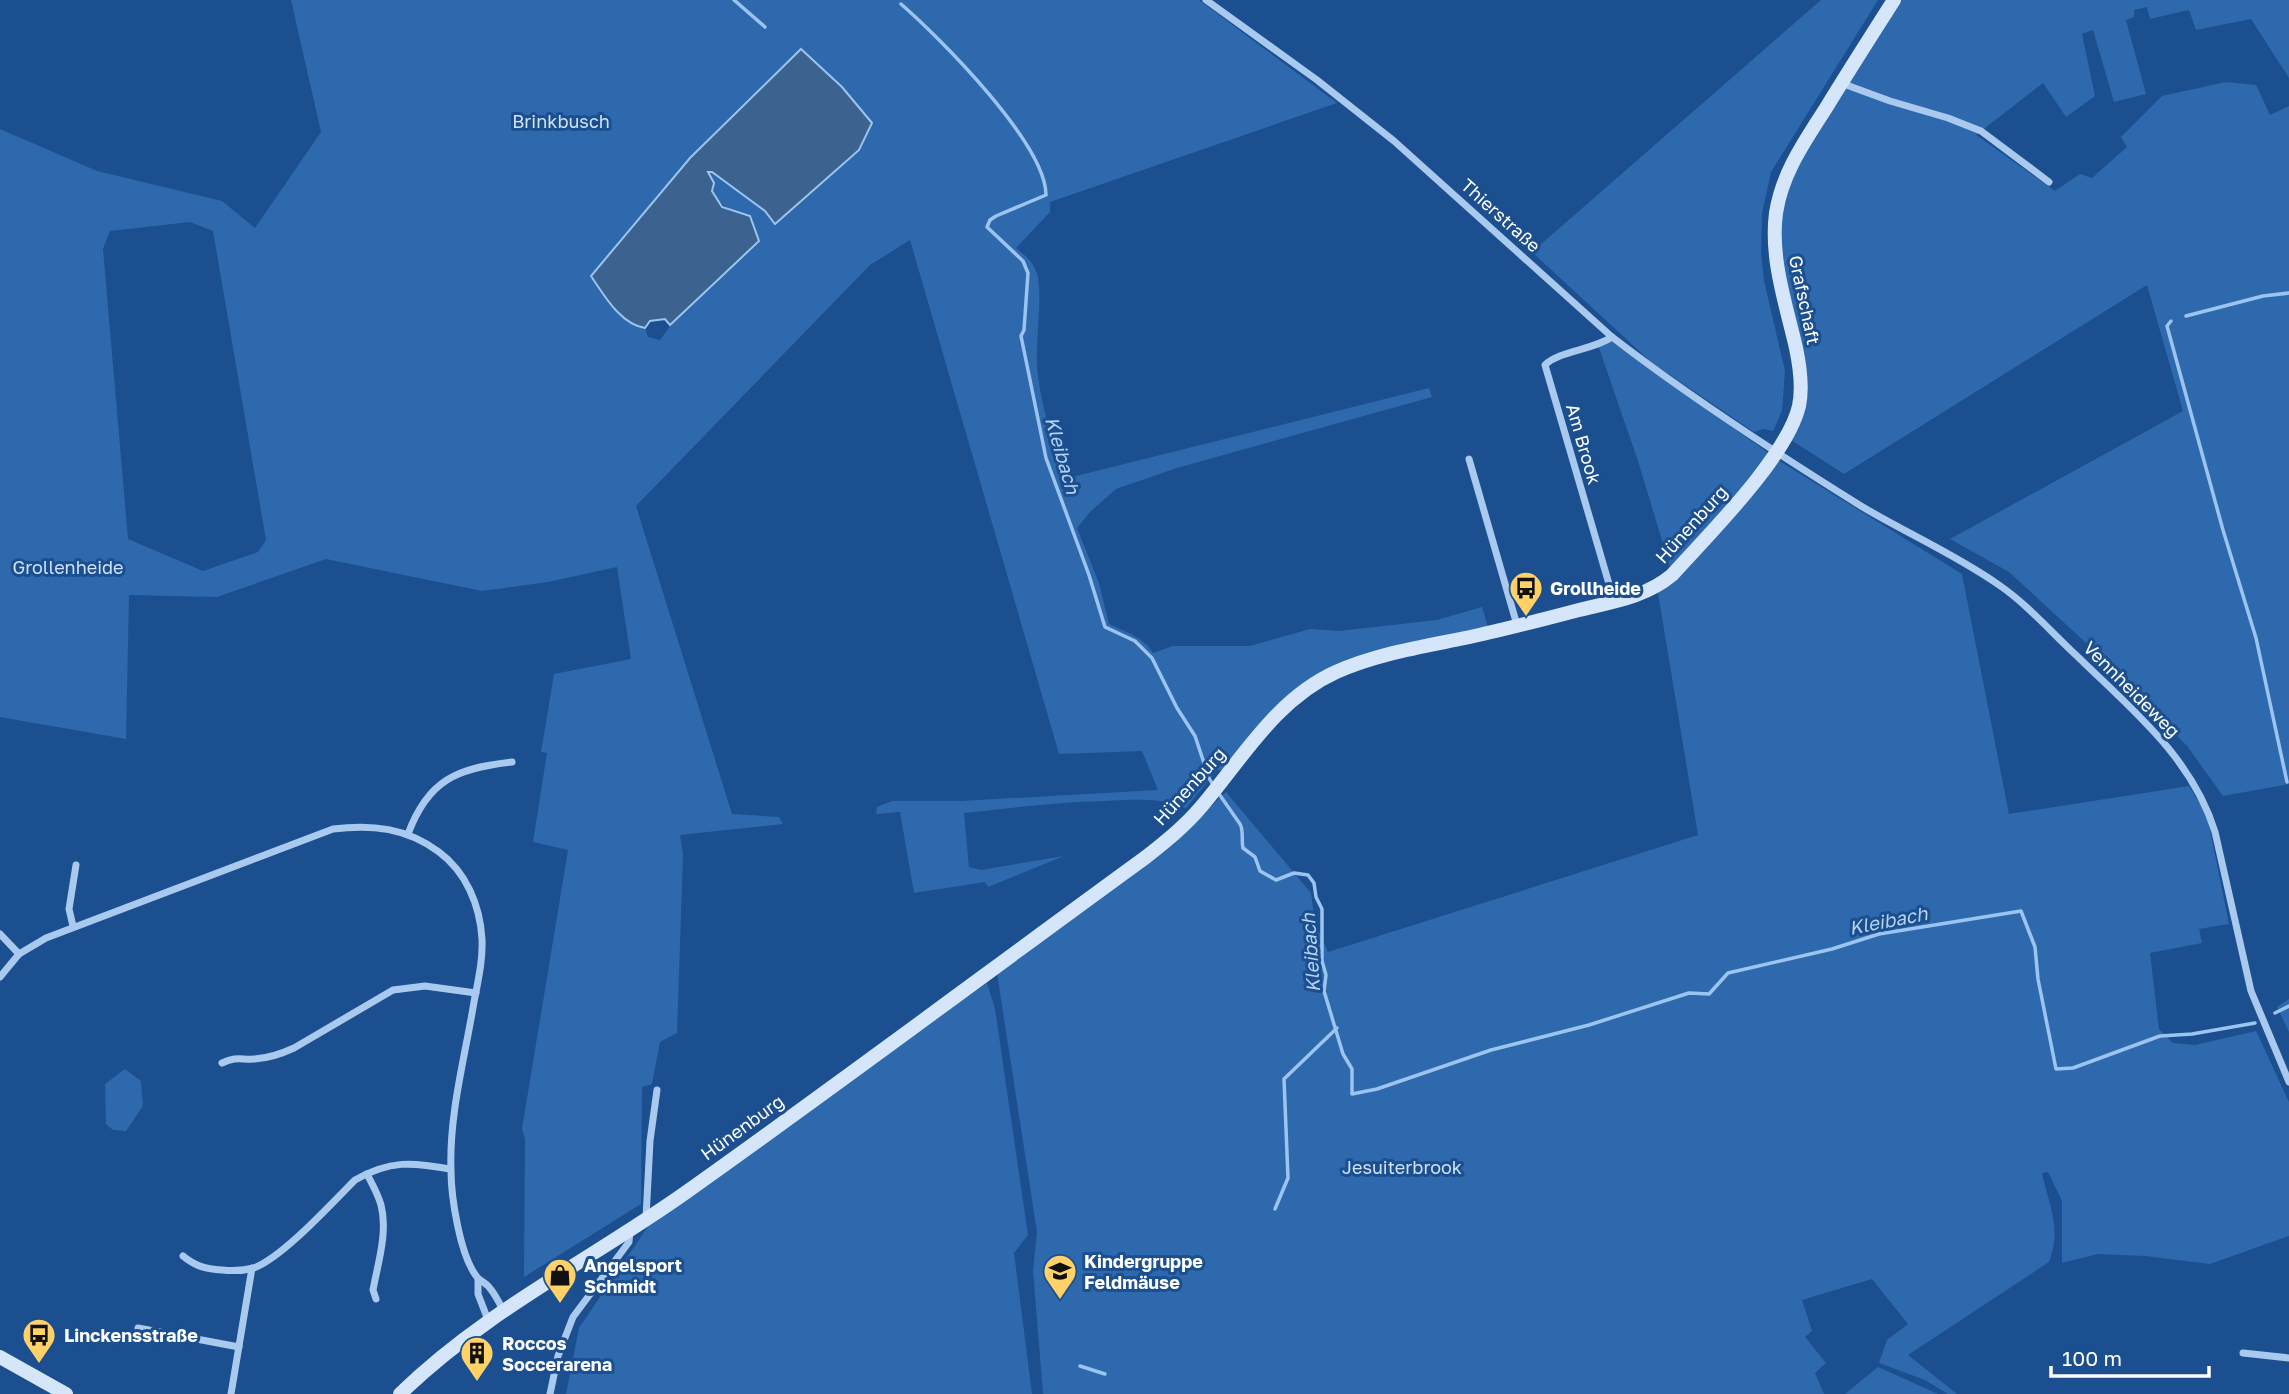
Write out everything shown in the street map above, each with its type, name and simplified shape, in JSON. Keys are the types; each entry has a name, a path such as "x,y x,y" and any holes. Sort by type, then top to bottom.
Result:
{"street":[{"name":"Thierstraße","path":"1206,0 1317,80 1394,141 1612,337 1647,364 1777,452"},
{"name":"Grafschaft","path":"1777,452 1794,422 1801,387 1796,348 1778,272 1774,242 1780,192 1789,170 1894,0"},
{"path":"1841,83 1981,131 2049,182"},
{"name":"Am Brook","path":"1612,337 1598,345 1552,359 1545,365 1614,601"},
{"name":"Hünenburg","path":"400,1394 488,1320 646,1219 1146,857 1173,836 1283,708 1307,689 1334,673 1385,655 1517,626 1657,587 1672,575 1777,452"},
{"name":"Vennheideweg","path":"1777,452 1863,507 1998,584 2027,607 2153,728 2198,788 2208,809 2251,991 2289,1082"},
{"path":"1469,459 1517,626"},
{"path":"408,834 423,801 444,780 465,770 512,762"},
{"path":"0,977 19,954 46,938 333,829 360,826 385,828 408,834 429,845 449,860 469,888 478,911 482,958 452,1131 450,1169 457,1224 469,1262 478,1279 490,1289 503,1310"},
{"path":"73,926 69,909 76,865"},
{"path":"0,934 19,954"},
{"path":"222,1063 234,1057 253,1059 277,1055 294,1048 393,990 425,986 476,993"},
{"path":"646,1219 650,1141 657,1090"},
{"path":"183,1256 194,1265 211,1269 230,1271 252,1268 276,1255 355,1180 380,1167 401,1163 450,1169"},
{"path":"367,1174 380,1201 383,1215 373,1290 376,1299"},
{"name":"Hünenburg","path":"550,1394 558,1356 573,1317 629,1242 630,1230"},
{"path":"231,1394 252,1268"},
{"path":"478,1279 478,1294 488,1320"},
{"path":"138,1328 239,1346"},
{"path":"2242,1353 2289,1358"},
{"path":"0,1357 66,1394"}],"green space":[{"path":"291,0 1199,0 1337,103 1050,202 1050,212 1016,248 1027,257 1038,277 1038,378 1057,452 1068,478 1429,388 1432,397 1177,468 1116,489 1090,512 1077,528 1099,583 1109,624 1140,639 1153,653 1173,646 1250,646 1310,629 1339,631 1437,620 1482,607 1488,627 1341,663 1324,672 1222,770 1217,770 1186,808 1166,802 1135,800 1052,804 964,813 969,867 981,870 1064,856 988,887 985,882 914,893 900,812 876,814 877,807 892,801 961,801 1158,790 1142,751 1059,754 910,240 870,265 636,506 732,814 779,817 783,824 680,835 683,854 677,1033 660,1042 652,1084 642,1087 641,1204 524,1277 525,1139 522,1129 568,850 533,842 547,753 541,752 554,674 631,659 617,567 548,582 482,591 326,559 217,597 129,595 126,739 0,717 0,129 97,171 222,201 255,228 321,132","holes":["801,50 842,87 872,122 765,211 712,172 708,172 720,203 750,216 660,340 648,337 645,328 636,327 690,158","190,222 213,231 266,540 258,552 203,571 128,539 103,249 110,231"]},
{"path":"1821,0 1878,0 1771,172 1762,213 1761,252 1764,281 1785,371 1782,411 1773,431 1763,429 1754,432 1651,362 1532,252"},
{"path":"1901,0 2289,0 2289,78 2251,19 2196,30 2189,10 2150,19 2147,7 2134,10 2134,17 2126,20 2146,94 2114,102 2093,30 2082,34 2095,96 2066,117 2043,83 1976,135 2055,191 2080,174 2092,178 2127,147 2121,137 2162,96 2226,82 2256,85 2270,115 2289,106 2289,784 2223,796 2187,746 2108,663 2009,572 1950,539 2183,411 2147,285 1844,474 1791,440 1804,410 1783,272 1781,213 1792,173"},
{"name":"Jesuiterbrook","path":"1608,339 1781,462 1962,574 2009,814 2189,786 2205,812 2229,924 2199,929 2202,943 2150,953 2159,1029 2173,1043 2195,1045 2256,1031 2289,1102 2289,1236 2210,1264 2145,1256 2098,1254 2062,1263 2062,1201 2048,1172 2042,1173 2054,1228 2053,1250 2049,1262 1908,1355 1957,1394 1948,1394 1925,1380 1879,1363 1887,1340 1908,1324 1872,1279 1802,1300 1812,1331 1805,1337 1826,1363 1815,1373 1824,1394 1043,1394 1033,1270 1037,1232 997,973 1204,813 1226,792 1311,893 1315,923 1328,952 1698,835 1658,593 1674,580 1638,461 1598,345"},
{"path":"987,983 995,1009 1028,1235 1014,1253 1032,1394 566,1394 579,1328 649,1225"},
{"path":"2289,999 2289,1032 2277,1007"},
{"path":"125,1069 141,1081 143,1106 126,1131 113,1130 106,1124 105,1084"},
{"path":"1878,1367 1938,1394 1845,1394"}],"shaded area":[{"path":"801,49 842,87 872,123 859,150 775,224 765,211 712,172 708,172 714,183 712,191 722,207 750,216 759,241 670,325 665,319 650,321 645,328 628,321 607,300 591,276 690,158"}],"waterway":[{"path":"734,0 765,27"},
{"name":"Kleibach","path":"901,4 988,93 1029,148 1041,174 1046,195 996,216 990,220 987,227 1023,261 1028,273 1024,330 1021,336 1046,458 1105,627 1135,641 1152,658 1177,708 1195,736 1213,785"},
{"path":"2186,316 2263,296 2289,293"},
{"path":"2171,321 2167,326 2223,530 2256,638 2287,782"},
{"name":"Kleibach","path":"1217,791 1240,824 1243,848 1255,857 1260,871 1276,880 1294,873 1308,875 1314,883 1316,897 1322,909 1322,961 1326,975 1324,991 1343,1054 1352,1069 1352,1094 1377,1089 1491,1050 1589,1025 1689,993 1709,994 1728,973 1832,949 1879,934 2021,911 2035,947 2038,979 2056,1069 2073,1068 2160,1036 2192,1034 2255,1023"},
{"name":"Kleibach","path":"2275,1013 2289,1006"},
{"path":"1275,1209 1288,1178 1284,1079 1337,1028"},
{"path":"1080,1366 1105,1374"}],"place":[{"name":"Grollheide","path":"1526,618"},
{"name":"Kindergruppe Feldmäuse","path":"1060,1301"},
{"name":"Angelsport Schmidt","path":"560,1305"},
{"name":"Linckensstraße","path":"39,1365"},
{"name":"Roccos Soccerarena","path":"477,1383"}],"park label":[{"name":"Brinkbusch","path":"561,121"},
{"name":"Grollenheide","path":"68,567"}]}
